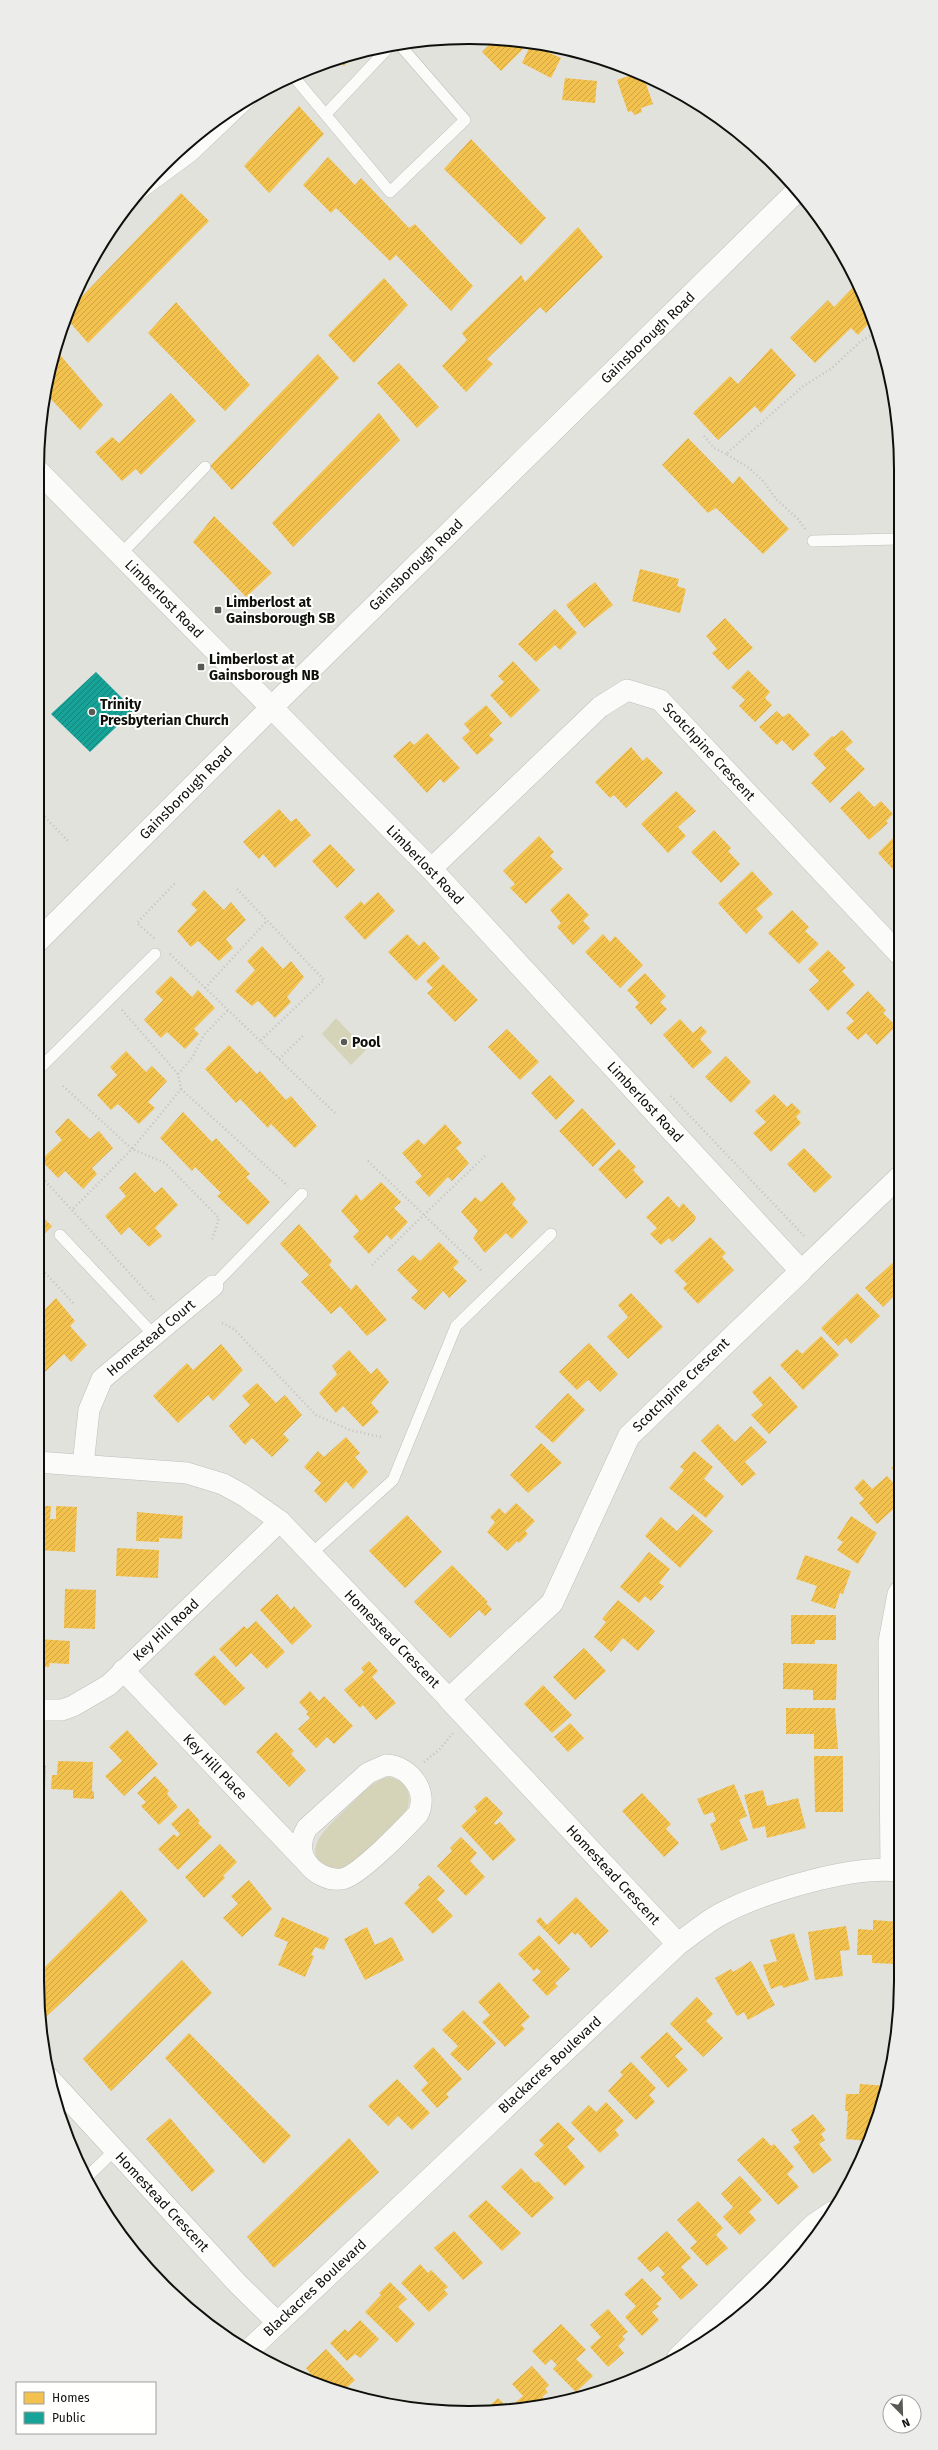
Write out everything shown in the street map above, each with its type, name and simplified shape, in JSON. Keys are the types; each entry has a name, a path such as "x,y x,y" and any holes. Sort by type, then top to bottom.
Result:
{"street":[{"name":"Gainsborough Road","path":"44,935 271,708 793,194"},
{"name":"Limberlost Road","path":"44,477 430,869 801,1271"},
{"name":"Scotchpine Crescent","path":"430,869 600,706 627,690 660,700 894,949"},
{"name":"Scotchpine Crescent","path":"449,1699 552,1603 629,1436 894,1182"},
{"name":"Homestead Court","path":"83,1465 89,1410 102,1380 213,1286"},
{"name":"Homestead Crescent","path":"44,1462 186,1473 223,1484 243,1495 280,1521 678,1944"},
{"name":"Key Hill Road","path":"44,1710 62,1710 74,1706 108,1685 280,1521"},
{"path":"894,1615 889,1642 894,1805"},
{"name":"Key Hill Place","path":"123,1670 307,1863 314,1870 333,1879 342,1879 360,1869 418,1814 422,1807 422,1798 415,1781 403,1768 386,1765 368,1774 307,1828 302,1836 301,1845 302,1854 307,1863"},
{"name":"Blackacres Boulevard","path":"253,2347 678,1944 720,1914 773,1892 832,1876 894,1870"},
{"name":"Homestead Crescent","path":"57,2087 238,2284 278,2323"},
{"path":"695,2341 813,2225 820,2221"}],"lane":[{"path":"297,80 390,192 465,120 404,49"},
{"path":"326,114 384,52"},
{"path":"153,184 193,155 236,114"},
{"path":"120,555 205,467"},
{"path":"813,541 894,540"},
{"path":"44,1064 160,949"},
{"path":"213,1286 302,1194"},
{"path":"311,1554 393,1480 456,1326 551,1234"},
{"path":"60,1235 154,1335"},
{"path":"90,2174 115,2150"}],"path":[{"path":"726,454 802,387 832,368 861,341 872,335"},
{"path":"704,436 714,448 749,468 764,482 777,500 798,519 813,541"},
{"path":"44,816 68,841"},
{"path":"175,883 137,923 160,949 205,988 337,1115"},
{"path":"237,889 324,980 260,1042"},
{"path":"205,988 267,921"},
{"path":"122,1010 178,1074 181,1089 291,1188"},
{"path":"178,1074 192,1058 204,1035 228,1010"},
{"path":"279,1059 304,1035"},
{"path":"63,1086 132,1149 165,1163 219,1218 212,1240"},
{"path":"72,1210 132,1149 181,1089"},
{"path":"372,1265 485,1156"},
{"path":"368,1161 425,1214 483,1272"},
{"path":"44,1180 156,1302"},
{"path":"44,1272 74,1304"},
{"path":"222,1323 234,1329 316,1414 350,1430 381,1437"},
{"path":"423,1763 440,1749 455,1731"}],"green space":[{"name":"Pool","path":"336,1018 366,1050 351,1065 322,1034"},
{"path":"389,1777 401,1782 408,1790 409,1801 405,1814 350,1866 334,1870 322,1864 316,1856 315,1848 325,1831 332,1822 371,1785"}],"building: Homes":[{"path":"489,45 524,48 501,71 482,52"},
{"path":"529,49 546,51 561,58 551,78 522,63"},
{"path":"630,75 646,83 653,104 641,108 642,112 634,115 632,111 628,112 617,80"},
{"path":"565,78 597,81 595,103 562,100"},
{"path":"299,106 324,134 269,193 244,166"},
{"path":"471,139 546,218 521,245 444,169"},
{"path":"328,157 355,185 361,178 409,228 415,224 473,286 451,311 396,255 390,261 336,208 331,213 303,185"},
{"path":"181,193 209,221 88,343 70,323 79,299"},
{"path":"578,227 603,257 546,313 540,307 487,359 493,364 466,392 442,366 467,340 462,333 521,275 525,282"},
{"path":"384,278 408,305 354,363 328,335"},
{"path":"853,287 868,324 858,335 851,328 815,363 790,338 828,300 834,307"},
{"path":"176,302 250,385 225,411 148,333"},
{"path":"771,348 796,375 761,413 755,406 718,440 693,413 730,376 738,384"},
{"path":"60,354 103,405 80,430 50,398"},
{"path":"318,354 339,378 232,490 210,466"},
{"path":"399,363 439,407 417,428 377,383"},
{"path":"171,393 196,421 141,475 136,469 122,481 95,452 112,437 119,443"},
{"path":"379,413 400,440 293,547 272,523"},
{"path":"688,438 733,484 739,476 789,529 763,554 716,508 708,513 662,465"},
{"path":"214,516 272,573 246,597 193,542"},
{"path":"640,569 679,579 677,586 686,589 680,613 632,601"},
{"path":"595,582 613,605 584,628 566,605"},
{"path":"555,609 577,633 560,650 555,645 536,662 518,644"},
{"path":"725,618 753,648 728,670 712,653 717,649 706,636"},
{"path":"513,661 540,690 511,718 490,695 504,682 498,676"},
{"path":"748,670 770,692 765,698 772,705 755,722 739,706 745,700 731,687"},
{"path":"486,705 502,723 489,735 494,740 477,755 462,738 470,731 464,724"},
{"path":"777,711 783,717 789,713 810,735 793,751 782,740 777,745 759,727"},
{"path":"842,730 853,742 845,749 865,769 830,803 811,783 826,768 813,754 832,736 834,737"},
{"path":"427,733 460,768 444,783 440,779 427,793 393,756 410,741 414,745"},
{"path":"631,747 643,761 647,757 663,773 626,808 614,795 610,798 595,782"},
{"path":"676,791 696,811 678,827 686,836 668,853 641,824"},
{"path":"859,791 874,807 881,801 893,814 886,821 888,823 869,840 840,808"},
{"path":"279,809 291,822 296,818 311,835 275,868 263,854 259,859 243,842"},
{"path":"714,830 731,848 728,851 740,864 721,883 691,852"},
{"path":"539,836 554,852 550,856 563,869 526,904 510,888 515,884 503,871"},
{"path":"894,837 894,871 878,853"},
{"path":"330,844 355,870 337,888 312,861"},
{"path":"752,871 773,894 756,909 763,917 746,934 718,903"},
{"path":"204,890 224,910 231,902 246,920 226,939 233,948 219,961 198,941 191,947 177,931 197,910 191,904"},
{"path":"378,892 395,911 365,940 344,917 361,901 364,905"},
{"path":"568,893 589,915 583,921 590,928 573,945 557,927 561,923 550,910"},
{"path":"792,910 809,927 805,931 819,944 799,964 768,933"},
{"path":"407,934 419,946 424,941 440,958 416,981 388,952"},
{"path":"603,934 610,942 615,936 643,965 620,988 585,952"},
{"path":"262,946 283,969 291,961 304,977 287,997 291,1002 275,1018 258,1001 252,1006 235,991 255,970 247,961"},
{"path":"828,950 846,968 842,971 855,985 828,1011 809,990 819,981 808,969"},
{"path":"443,964 478,1000 455,1022 427,993 433,988 426,981"},
{"path":"645,973 666,996 660,1002 667,1009 651,1025 635,1007 639,1003 627,990"},
{"path":"171,976 192,997 198,990 215,1008 194,1029 199,1034 185,1049 167,1032 161,1038 144,1020 163,1000 155,992"},
{"path":"868,991 886,1010 883,1013 894,1024 894,1028 877,1045 866,1033 858,1040 846,1028 854,1021 846,1013"},
{"path":"680,1019 693,1033 701,1026 707,1032 700,1039 712,1052 693,1069 663,1035"},
{"path":"507,1029 539,1062 520,1080 488,1047"},
{"path":"229,1045 257,1074 260,1071 286,1100 291,1096 317,1126 295,1148 271,1124 268,1128 240,1099 236,1103 205,1069"},
{"path":"126,1051 146,1072 152,1066 167,1081 148,1102 155,1108 139,1124 118,1104 111,1110 97,1095 117,1075 110,1067"},
{"path":"726,1056 751,1082 731,1103 705,1077"},
{"path":"550,1075 575,1101 556,1120 531,1093"},
{"path":"774,1094 787,1107 792,1103 801,1112 796,1117 801,1123 771,1152 753,1133 766,1122 755,1111"},
{"path":"582,1108 616,1144 593,1167 559,1131"},
{"path":"183,1112 212,1142 216,1138 250,1174 246,1177 270,1202 248,1225 217,1196 221,1193 195,1167 192,1171 160,1138"},
{"path":"68,1118 90,1139 99,1131 113,1148 92,1168 97,1174 83,1189 65,1171 58,1178 44,1163 44,1157 62,1140 55,1132"},
{"path":"445,1124 462,1143 456,1148 469,1163 452,1181 448,1177 429,1197 415,1182 422,1176 402,1153 418,1139 424,1145"},
{"path":"804,1148 832,1177 815,1193 787,1164"},
{"path":"619,1149 636,1167 633,1170 644,1182 626,1199 598,1169"},
{"path":"135,1172 155,1193 162,1187 178,1205 155,1228 162,1236 149,1247 129,1227 121,1235 105,1216 126,1196 119,1188"},
{"path":"381,1182 401,1202 394,1208 408,1222 391,1240 387,1235 369,1254 353,1237 359,1231 341,1211 356,1194 361,1201"},
{"path":"502,1182 516,1199 512,1204 528,1222 512,1239 506,1233 485,1253 473,1238 478,1231 461,1212 475,1197 481,1202"},
{"path":"668,1196 679,1208 683,1203 696,1217 694,1222 672,1242 669,1238 661,1245 650,1234 657,1228 646,1217"},
{"path":"44,1219 52,1226 44,1234"},
{"path":"299,1224 332,1261 329,1265 351,1290 356,1284 387,1320 367,1336 340,1306 331,1314 301,1282 309,1275 280,1244"},
{"path":"710,1237 726,1253 722,1257 734,1270 698,1304 683,1288 687,1284 674,1271"},
{"path":"439,1242 459,1262 453,1268 467,1281 449,1298 443,1291 425,1310 411,1298 418,1291 397,1270 413,1255 420,1261"},
{"path":"894,1262 894,1296 883,1307 865,1288"},
{"path":"631,1293 663,1327 628,1359 607,1337 628,1317 618,1305"},
{"path":"857,1293 880,1316 851,1344 846,1338 838,1346 821,1328"},
{"path":"56,1298 75,1321 70,1326 87,1345 71,1362 64,1354 44,1373 44,1310"},
{"path":"821,1336 839,1355 803,1390 780,1365 797,1349 802,1354"},
{"path":"589,1343 618,1374 600,1392 588,1380 577,1390 559,1372"},
{"path":"221,1344 243,1370 213,1401 208,1395 178,1423 153,1396 187,1363 193,1370"},
{"path":"349,1350 371,1374 377,1368 389,1382 371,1403 379,1412 363,1427 343,1406 336,1413 319,1393 337,1374 332,1366"},
{"path":"770,1376 798,1407 769,1434 751,1415 763,1405 752,1392"},
{"path":"257,1383 276,1403 285,1395 302,1415 283,1434 289,1440 272,1457 252,1438 245,1445 229,1426 250,1405 242,1396"},
{"path":"568,1393 585,1410 553,1443 535,1427"},
{"path":"718,1424 735,1442 751,1426 767,1442 745,1462 756,1474 742,1486 701,1441"},
{"path":"346,1437 360,1453 355,1457 368,1472 353,1489 346,1481 326,1503 314,1491 321,1483 304,1467 318,1451 324,1457"},
{"path":"541,1443 562,1463 528,1493 510,1475"},
{"path":"694,1451 713,1467 704,1479 724,1496 706,1518 669,1488 684,1470 680,1467"},
{"path":"887,1476 894,1484 894,1508 877,1524 859,1503 864,1499 854,1488 863,1479 872,1489"},
{"path":"516,1503 535,1521 525,1531 528,1534 519,1543 517,1541 507,1551 487,1532 495,1522 490,1517 499,1508 505,1514"},
{"path":"44,1506 51,1506 50,1519 56,1519 56,1506 77,1507 75,1552 44,1550"},
{"path":"137,1512 183,1516 182,1539 159,1538 159,1542 136,1541"},
{"path":"693,1514 713,1531 680,1568 645,1536 661,1517 677,1531"},
{"path":"407,1515 442,1552 405,1588 369,1551"},
{"path":"851,1516 877,1533 858,1564 837,1550 843,1542 837,1538"},
{"path":"117,1548 159,1550 158,1578 116,1576"},
{"path":"649,1552 670,1569 659,1583 664,1586 651,1601 645,1596 639,1603 620,1587"},
{"path":"805,1555 851,1571 843,1594 840,1593 835,1609 811,1601 817,1586 796,1579"},
{"path":"452,1565 488,1602 486,1603 492,1609 485,1616 479,1610 450,1638 414,1602"},
{"path":"65,1589 96,1590 95,1629 64,1628"},
{"path":"277,1594 291,1610 294,1606 312,1626 292,1645 260,1610"},
{"path":"618,1600 655,1631 638,1651 623,1638 611,1652 594,1637 606,1622 602,1619"},
{"path":"791,1615 836,1615 836,1640 815,1640 815,1644 791,1644"},
{"path":"256,1621 285,1652 267,1669 251,1653 236,1667 219,1649 244,1626 247,1629"},
{"path":"44,1639 70,1641 69,1664 50,1663 49,1667 44,1667"},
{"path":"584,1648 606,1671 575,1700 553,1677"},
{"path":"214,1655 245,1688 225,1706 194,1674"},
{"path":"369,1661 378,1671 372,1677 396,1703 376,1720 363,1705 360,1708 344,1690 364,1672 361,1668"},
{"path":"783,1663 837,1664 836,1700 813,1700 813,1690 783,1689"},
{"path":"543,1685 572,1715 552,1733 524,1704"},
{"path":"310,1691 319,1701 324,1696 353,1726 334,1744 327,1737 316,1748 298,1729 310,1718 306,1714 308,1712 299,1702"},
{"path":"786,1708 835,1708 838,1749 814,1749 814,1734 786,1734"},
{"path":"570,1723 584,1738 568,1752 554,1737"},
{"path":"127,1730 158,1764 124,1796 105,1776 122,1761 109,1747"},
{"path":"276,1732 294,1751 291,1754 306,1770 289,1787 256,1752"},
{"path":"814,1756 843,1756 843,1812 815,1812"},
{"path":"58,1761 93,1762 92,1791 94,1792 94,1799 73,1798 73,1790 51,1789 52,1775 57,1775"},
{"path":"44,1766 46,1766 45,1791"},
{"path":"155,1776 169,1791 167,1794 178,1807 159,1825 141,1806 146,1802 137,1793"},
{"path":"734,1784 747,1816 739,1820 748,1840 721,1851 710,1824 716,1821 713,1812 704,1815 697,1799"},
{"path":"763,1790 767,1806 798,1798 806,1828 767,1838 765,1826 753,1829 744,1795"},
{"path":"642,1793 671,1824 666,1829 679,1843 664,1857 622,1811"},
{"path":"486,1796 503,1813 494,1823 496,1825 500,1822 516,1840 493,1861 461,1826 477,1811 474,1807"},
{"path":"188,1808 200,1821 198,1823 212,1837 178,1870 158,1849 174,1834 177,1837 180,1834 171,1824"},
{"path":"461,1837 477,1853 470,1861 485,1877 466,1896 437,1866 452,1851 450,1848"},
{"path":"220,1844 237,1862 223,1876 225,1878 204,1898 185,1877"},
{"path":"429,1875 445,1891 437,1899 453,1916 433,1934 404,1903 420,1887 418,1885"},
{"path":"249,1880 272,1909 242,1937 223,1918 238,1904 231,1896"},
{"path":"121,1890 148,1921 46,2017 44,1968"},
{"path":"576,1897 609,1931 591,1948 578,1933 575,1935 572,1932 559,1945 536,1921 540,1917 547,1925"},
{"path":"282,1917 329,1938 324,1950 315,1947 311,1955 314,1956 305,1977 278,1965 288,1942 274,1936"},
{"path":"873,1920 894,1922 894,1964 872,1963 872,1955 857,1955 858,1929 873,1930"},
{"path":"846,1926 850,1950 840,1951 843,1976 815,1980 808,1932"},
{"path":"367,1927 375,1945 392,1937 404,1960 365,1980 344,1939"},
{"path":"794,1933 809,1980 783,1988 782,1985 771,1989 763,1965 777,1961 770,1940"},
{"path":"539,1935 570,1969 555,1983 558,1986 547,1996 532,1980 541,1972 537,1968 534,1971 518,1954"},
{"path":"182,1960 212,1993 111,2091 83,2059"},
{"path":"751,1961 775,2005 748,2020 744,2012 737,2016 715,1978 731,1969 733,1972"},
{"path":"499,1982 530,2017 521,2025 525,2029 505,2047 482,2022 490,2015 478,2002"},
{"path":"697,1997 713,2014 706,2021 723,2038 703,2057 670,2024"},
{"path":"463,2010 496,2043 468,2071 450,2054 458,2046 442,2030"},
{"path":"667,2032 683,2049 675,2056 688,2070 668,2088 640,2057"},
{"path":"189,2033 291,2136 264,2164 165,2058"},
{"path":"433,2047 462,2079 446,2094 449,2097 437,2108 421,2090 428,2083 413,2066"},
{"path":"631,2062 656,2088 649,2095 655,2102 636,2120 608,2091 623,2075 620,2072"},
{"path":"397,2079 430,2113 412,2130 398,2116 388,2126 368,2106"},
{"path":"860,2084 881,2086 863,2141 846,2139 848,2111 845,2111 846,2094 859,2094"},
{"path":"606,2102 624,2121 615,2130 619,2135 600,2153 571,2123 589,2105 596,2112"},
{"path":"813,2114 826,2130 821,2134 825,2140 819,2144 832,2160 813,2174 793,2147 800,2142 791,2130"},
{"path":"170,2118 215,2171 192,2192 146,2139"},
{"path":"558,2122 575,2139 567,2147 585,2167 565,2186 534,2154 544,2145 539,2140"},
{"path":"763,2137 771,2146 774,2144 794,2167 787,2174 799,2187 778,2205 737,2160"},
{"path":"349,2138 379,2172 274,2268 247,2237"},
{"path":"521,2168 535,2183 538,2181 554,2198 532,2218 501,2187"},
{"path":"740,2176 762,2200 749,2212 756,2220 740,2235 723,2217 733,2207 721,2194"},
{"path":"486,2200 521,2233 502,2251 468,2216"},
{"path":"698,2201 723,2228 716,2235 728,2248 707,2266 690,2248 697,2242 677,2220"},
{"path":"454,2231 483,2263 463,2280 434,2248"},
{"path":"667,2231 691,2258 681,2267 698,2285 681,2300 661,2277 665,2274 658,2266 650,2272 637,2258"},
{"path":"420,2264 428,2273 431,2270 448,2287 444,2290 448,2294 429,2312 401,2283"},
{"path":"642,2278 662,2299 656,2304 659,2306 652,2312 659,2320 642,2336 625,2317 636,2306 624,2294"},
{"path":"390,2282 407,2299 398,2307 415,2324 397,2343 365,2312 381,2295 379,2293"},
{"path":"608,2309 628,2332 622,2336 625,2339 618,2346 624,2353 608,2367 590,2347 601,2337 590,2325"},
{"path":"360,2320 379,2339 360,2358 355,2354 347,2361 330,2343 345,2329 348,2332"},
{"path":"561,2324 586,2350 576,2359 593,2376 576,2392 553,2369 557,2365 551,2359 545,2365 532,2351"},
{"path":"326,2349 355,2380 347,2388 312,2376 306,2368"},
{"path":"532,2366 549,2385 545,2389 548,2392 542,2397 544,2399 517,2403 523,2396 512,2384"},
{"path":"498,2398 504,2404 497,2405 490,2405"}],"building: Public":[{"name":"Trinity Presbyterian Church","path":"96,672 134,710 90,752 51,714"}],"place":[{"name":"Limberlost at Gainsborough SB","path":"218,610"},
{"name":"Limberlost at Gainsborough NB","path":"201,667"},
{"name":"Trinity Presbyterian Church","path":"92,712"},
{"name":"Pool","path":"344,1042"}]}
